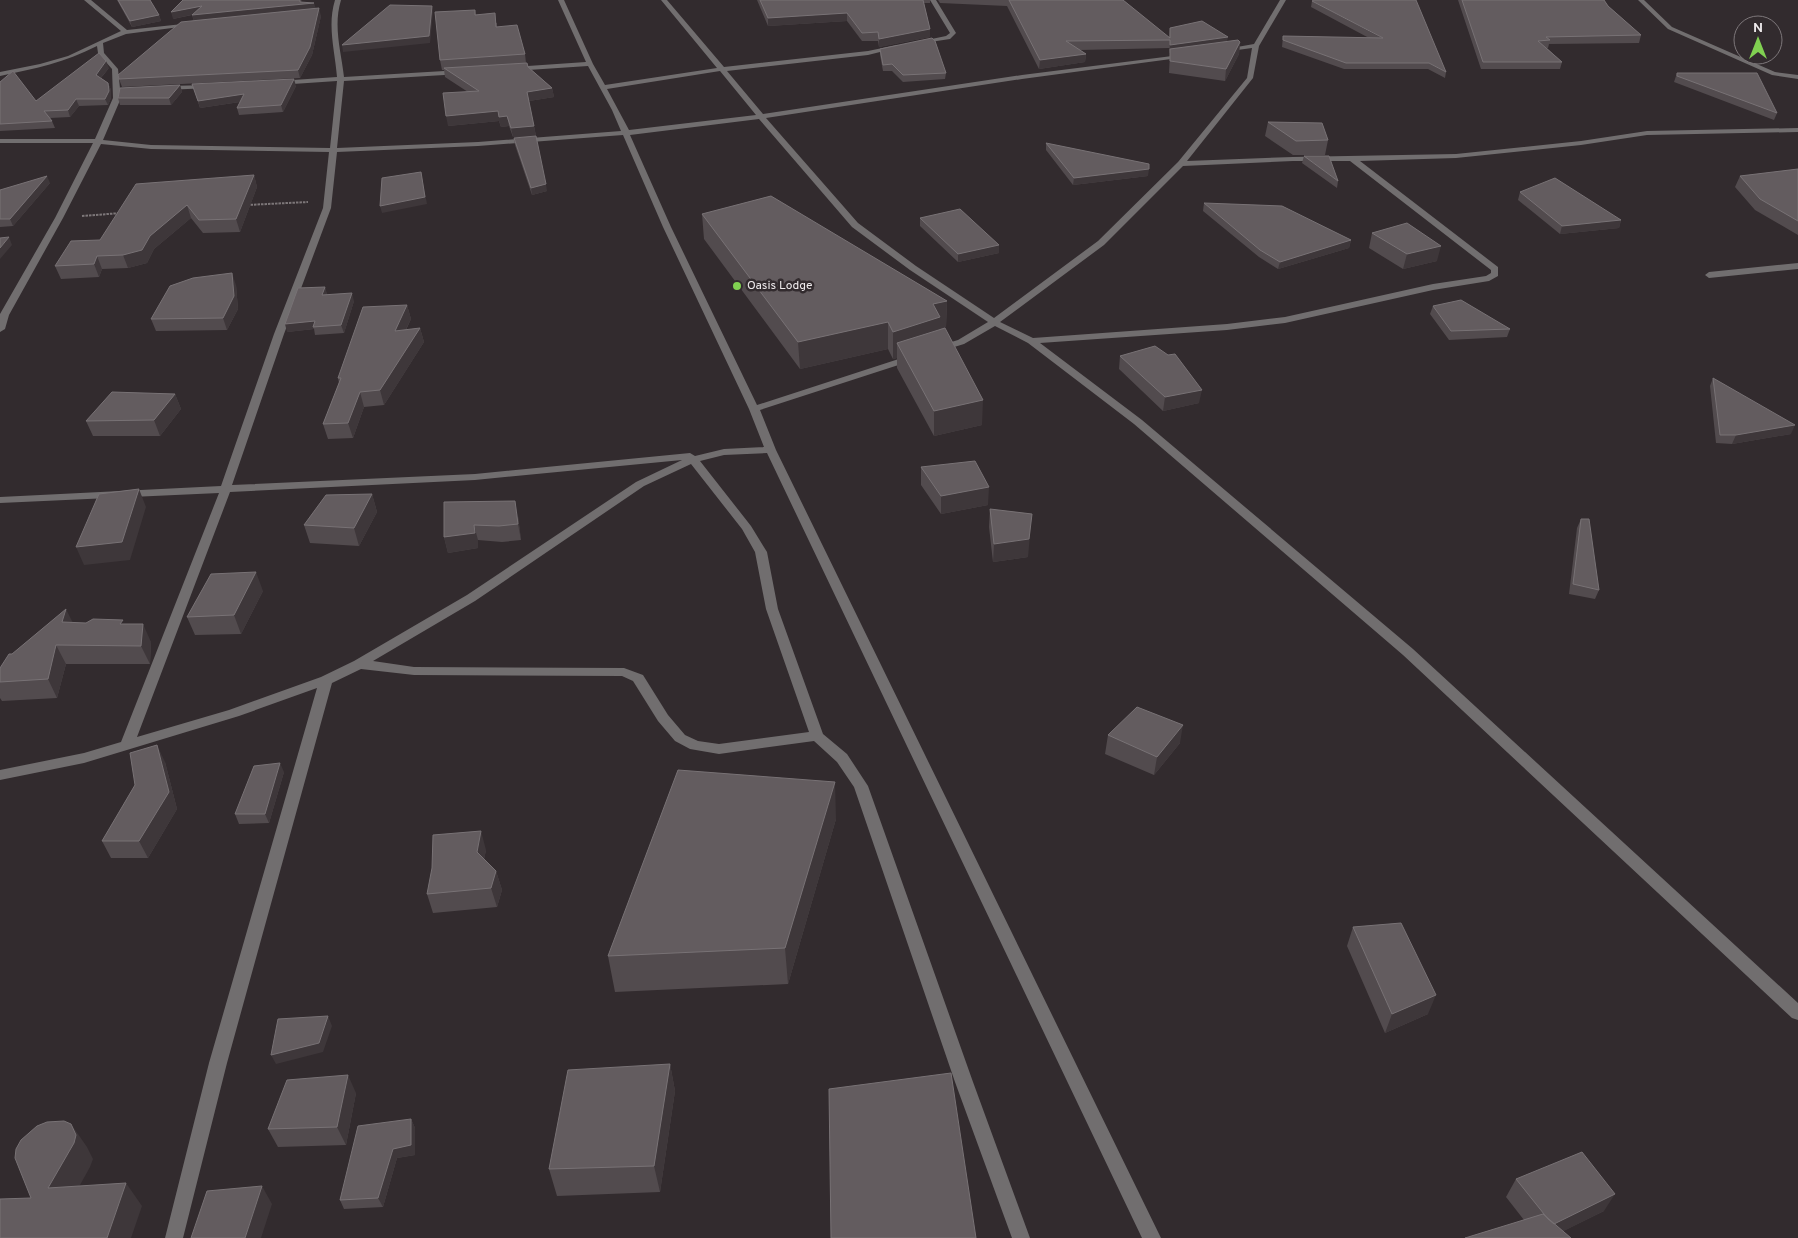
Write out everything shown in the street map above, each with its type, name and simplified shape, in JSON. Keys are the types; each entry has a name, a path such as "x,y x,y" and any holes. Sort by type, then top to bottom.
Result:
{"street":[{"path":"87,0 126,32"},
{"path":"127,745 226,488 328,202 331,191 333,150 341,80 336,52 334,11 338,0"},
{"path":"561,0 590,64 605,87 667,227 754,408 771,450 1152,1238"},
{"path":"664,0 855,225 912,268 994,322 1031,341 1138,422 1408,652 1798,1013"},
{"path":"912,44 948,38 953,33 933,0"},
{"path":"933,351 961,342 994,322 1101,243 1181,164 1250,78 1256,46 1283,0"},
{"path":"1641,0 1670,28 1774,74 1798,77"},
{"path":"324,12 334,11"},
{"path":"0,74 62,60 126,32 197,24"},
{"path":"0,329 2,315 59,218 98,142 116,98 118,91 115,69 101,53 100,42"},
{"path":"605,87 723,69 868,53 903,46"},
{"path":"1218,51 1256,46"},
{"path":"0,142 82,140 151,147 333,150 478,144 626,133 762,116 1198,53"},
{"path":"504,70 590,64"},
{"path":"273,83 466,72"},
{"path":"156,89 215,86"},
{"path":"118,91 127,90"},
{"path":"1181,164 1293,159 1456,156 1656,132 1798,130"},
{"path":"1031,341 1227,327 1285,320 1433,287 1489,278 1495,274 1495,269 1352,159"},
{"path":"1709,275 1798,266"},
{"path":"754,408 923,354"},
{"path":"0,500 475,477 771,450"},
{"path":"0,775 84,758 234,712 326,680 359,664 470,598 640,484 662,472 694,460 722,453"},
{"path":"694,460 747,528 761,552 772,609 816,736 842,758 861,786 964,1082 1021,1238"},
{"path":"359,664 414,671 624,672 638,678 663,718 680,738 695,746 719,749 816,736"},
{"path":"174,1238 218,1062 326,680"}],"path":[{"path":"239,205 328,202"},
{"path":"59,218 126,212"}],"building":[{"path":"118,0 150,0 159,15 130,21"},
{"path":"183,0 300,0 300,2 314,3 192,15 202,6 171,12"},
{"path":"760,0 923,0 930,29 879,39 878,32 862,33 847,13 768,18"},
{"path":"1009,0 1123,0 1170,38 1170,28 1202,21 1228,37 1170,45 1170,40 1066,41 1086,54 1040,60"},
{"path":"1416,0 1446,72 1429,63 1346,63 1283,40 1283,36 1383,38 1312,1"},
{"path":"1462,0 1604,0 1608,6 1641,35 1546,37 1550,40 1538,41 1562,62 1483,62"},
{"path":"390,5 432,6 429,36 342,45"},
{"path":"319,8 310,47 298,70 119,79 118,75 181,22"},
{"path":"475,10 475,15 495,13 496,27 517,25 525,54 440,60 435,12"},
{"path":"932,38 935,41 946,73 903,75 892,64 883,65 880,49"},
{"path":"1238,40 1240,42 1226,69 1170,61 1170,49"},
{"path":"99,53 106,61 96,75 108,83 109,91 105,99 76,99 68,110 44,111 52,121 0,124 0,82 13,71 36,101"},
{"path":"527,63 528,67 552,88 527,92 534,126 511,128 507,116 499,117 498,111 446,116 443,93 479,91 444,68"},
{"path":"1677,73 1757,73 1777,113 1677,76"},
{"path":"294,79 281,105 237,108 244,94 198,101 192,84"},
{"path":"180,85 169,98 118,98 120,88"},
{"path":"1268,122 1322,123 1328,140 1296,141"},
{"path":"536,136 546,184 531,188 514,138"},
{"path":"1046,143 1149,164 1149,169 1074,178"},
{"path":"1304,156 1329,156 1338,181"},
{"path":"1798,169 1798,221 1760,199 1740,176"},
{"path":"421,172 425,197 380,206 382,178"},
{"path":"254,175 236,219 199,220 187,205 150,236 142,250 123,255 97,256 94,264 55,266 71,241 100,240 136,184"},
{"path":"47,176 10,219 0,219 0,190"},
{"path":"1555,178 1621,220 1562,226 1520,192"},
{"path":"771,196 947,301 933,304 940,317 893,332 888,322 798,342 702,214"},
{"path":"1204,203 1282,206 1351,240 1280,262 1260,250"},
{"path":"960,209 999,245 958,254 920,218"},
{"path":"1407,223 1441,246 1407,254 1372,233"},
{"path":"9,237 0,248 0,238"},
{"path":"232,273 234,296 223,318 151,319 170,286 193,278"},
{"path":"325,287 322,295 352,293 341,325 313,327 315,321 285,324 298,288"},
{"path":"1461,300 1510,329 1451,331 1433,306"},
{"path":"407,305 395,331 420,328 380,390 360,392 348,423 323,424 341,378 338,378 363,307"},
{"path":"945,328 983,400 934,411 897,343"},
{"path":"1155,346 1168,355 1175,354 1202,390 1165,397 1120,356"},
{"path":"1713,378 1795,425 1736,435 1720,435"},
{"path":"112,392 175,394 154,420 86,421"},
{"path":"975,461 989,487 941,496 921,467"},
{"path":"139,489 122,542 76,547 99,494"},
{"path":"372,494 354,528 304,525 326,495"},
{"path":"515,501 518,524 499,526 474,525 475,533 444,537 444,502"},
{"path":"990,509 1032,514 1029,539 994,544"},
{"path":"1581,519 1589,519 1599,590 1573,584"},
{"path":"256,572 234,615 187,617 211,574"},
{"path":"66,609 62,622 86,623 93,619 123,620 120,624 143,624 141,646 56,645 48,679 0,682 0,668 9,654 12,654"},
{"path":"1137,707 1183,725 1157,757 1108,735"},
{"path":"157,745 169,792 139,841 102,841 135,785 130,753"},
{"path":"280,763 265,814 235,814 254,766"},
{"path":"678,770 835,782 785,948 608,956"},
{"path":"481,831 477,852 496,871 491,888 427,894 432,868 433,835"},
{"path":"1401,923 1436,995 1392,1014 1353,927"},
{"path":"328,1016 319,1043 271,1055 278,1019"},
{"path":"670,1064 654,1166 549,1169 568,1070"},
{"path":"951,1073 976,1238 831,1238 829,1089"},
{"path":"348,1075 337,1127 268,1129 287,1080"},
{"path":"411,1119 411,1145 393,1149 378,1198 340,1200 358,1126"},
{"path":"64,1121 71,1124 76,1135 74,1143 48,1188 126,1183 107,1238 0,1238 0,1199 31,1198 15,1158 16,1149 21,1140 37,1126 47,1122"},
{"path":"1582,1152 1615,1194 1554,1224 1516,1179"},
{"path":"262,1186 245,1238 191,1238 207,1191"},
{"path":"1543,1214 1571,1238 1465,1238"}],"place":[{"name":"Oasis Lodge","path":"737,286"}]}
